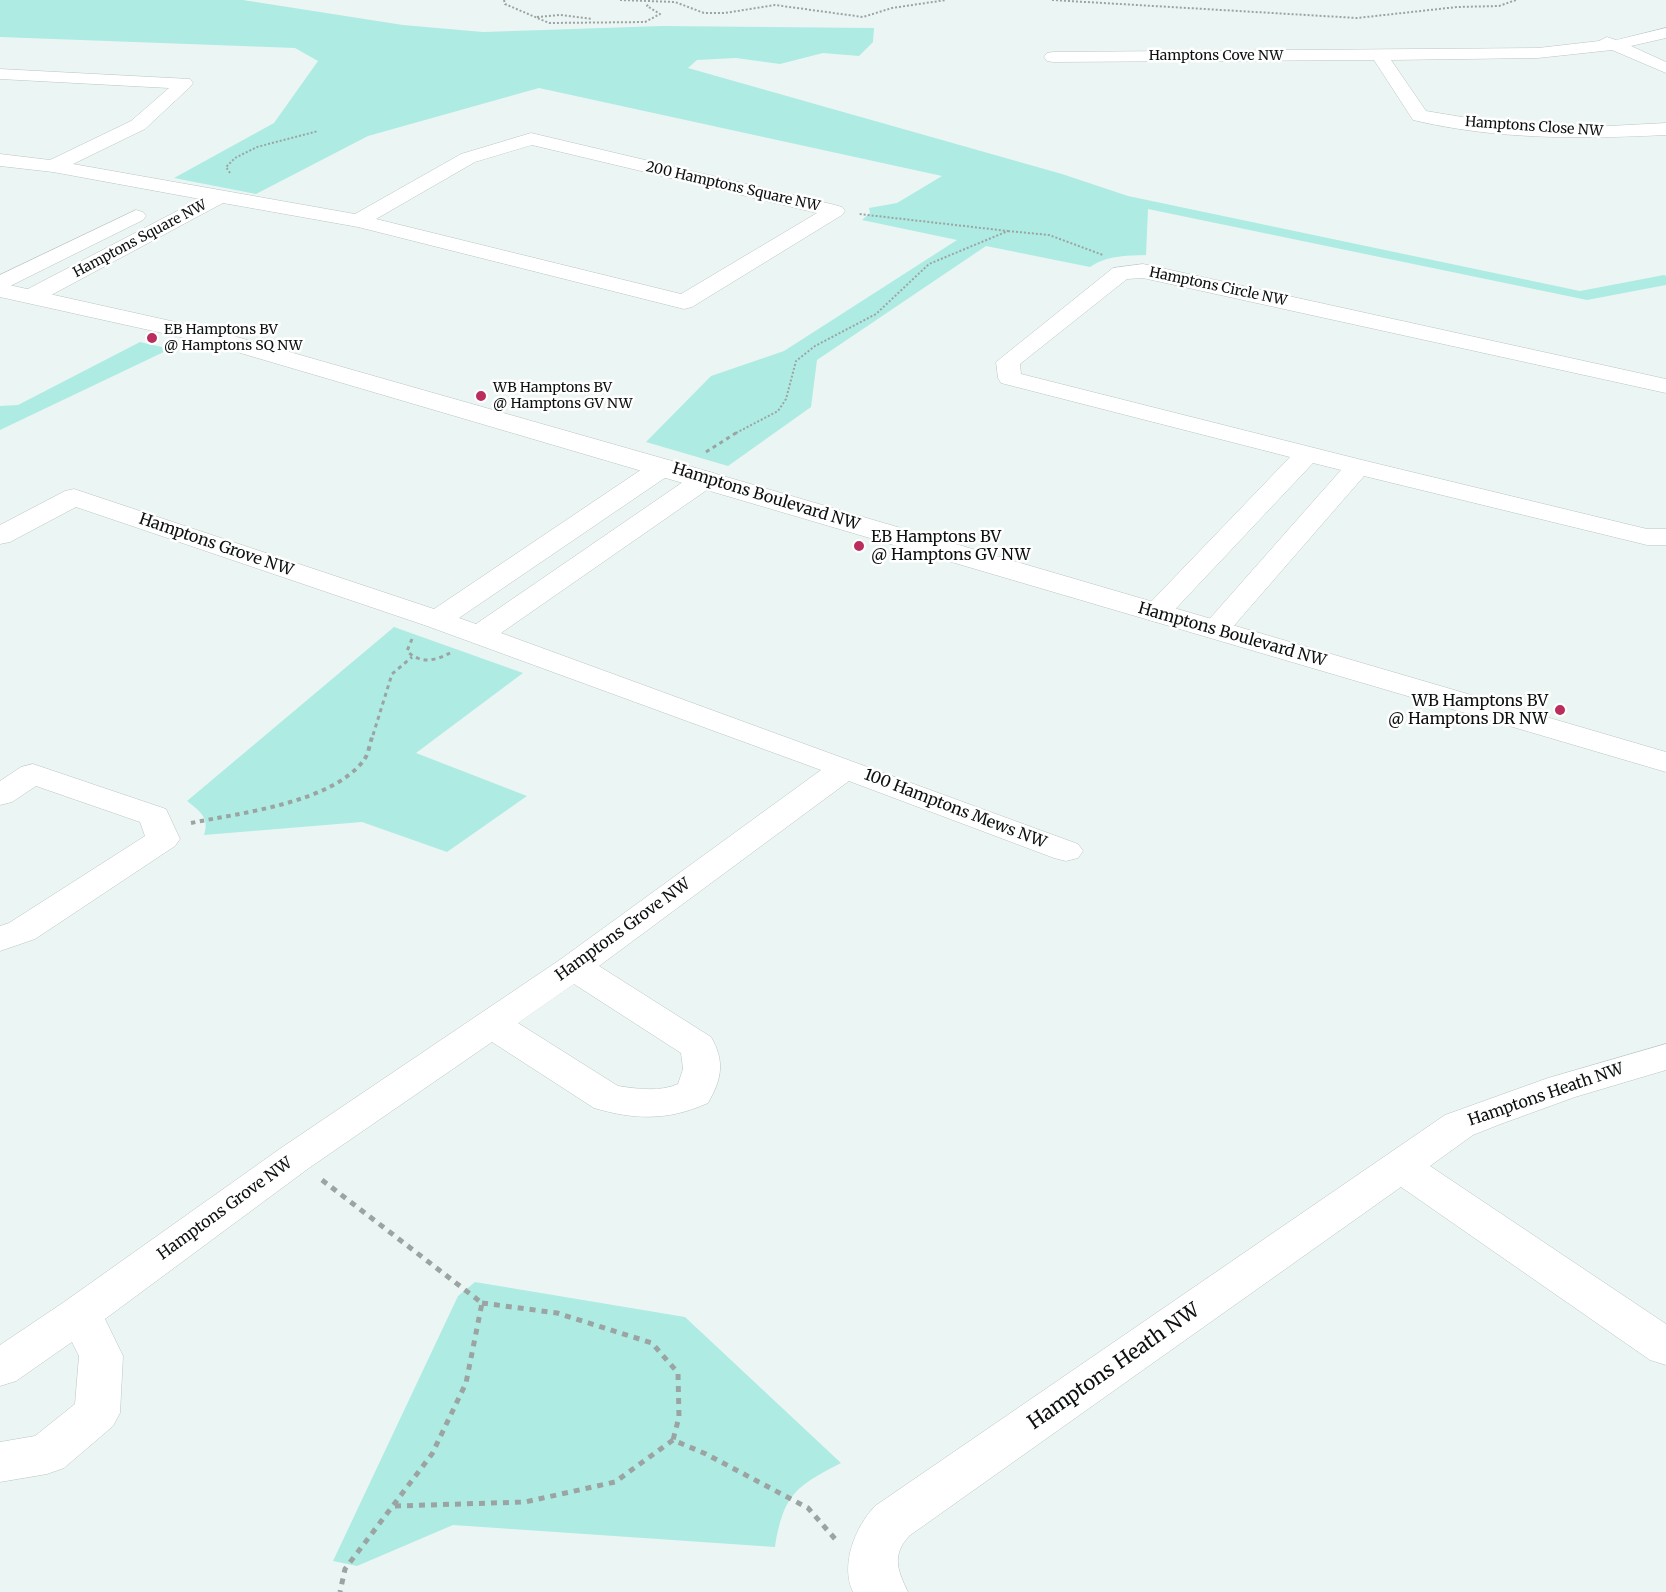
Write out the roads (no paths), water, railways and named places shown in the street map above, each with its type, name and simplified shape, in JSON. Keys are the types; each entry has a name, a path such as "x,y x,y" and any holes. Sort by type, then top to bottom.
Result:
{"street":[{"path":"1504,52 1523,46 1595,37 1666,20"},
{"path":"1379,55 1538,53 1614,45 1666,33"},
{"path":"1595,37 1666,68"},
{"name":"Hamptons Cove NW","path":"1053,57 1379,55"},
{"name":"Hamptons Close NW","path":"1379,55 1420,116 1485,127 1590,133 1666,129"},
{"path":"0,74 184,82 138,125 53,166"},
{"name":"200 Hamptons Square NW","path":"220,196 358,221 684,302 835,211 531,139 468,159 358,221"},
{"name":"Hamptons Square NW","path":"0,160 53,166 220,196"},
{"name":"Hamptons Square NW","path":"0,284 189,190"},
{"name":"Hamptons Square NW","path":"32,296 220,196"},
{"name":"Hamptons Circle NW","path":"1666,386 1143,271 1121,273 1008,362 1010,378 1358,467 1647,537 1666,537"},
{"name":"Hamptons Boulevard NW","path":"0,290 208,336 663,466 704,466 1156,613 1666,762"},
{"path":"1156,613 1308,454"},
{"path":"437,620 663,466"},
{"path":"478,636 704,466"},
{"path":"1215,630 1358,467"},
{"name":"Hamptons Grove NW","path":"0,536 75,497 437,620 845,768"},
{"name":"Hamptons Grove NW","path":"0,1368 80,1314 295,1158 574,967 845,768"},
{"name":"100 Hamptons Mews NW","path":"845,768 1066,850"},
{"path":"0,795 33,774 154,816 163,839 22,931 0,939"},
{"path":"490,1023 608,1098 636,1104 674,1102 694,1093 702,1075 703,1060 697,1046 574,967"},
{"name":"Hamptons Heath NW","path":"878,1586 875,1547 880,1533 892,1521 1459,1125 1502,1107 1617,1070 1666,1058"},
{"path":"1402,1167 1666,1347"},
{"path":"0,1462 47,1454 97,1413 101,1356 80,1314"}],"place":[{"name":"EB Hamptons BV @ Hamptons SQ NW","path":"152,338"},
{"name":"WB Hamptons BV @ Hamptons GV NW","path":"481,396"},
{"name":"EB Hamptons BV @ Hamptons GV NW","path":"859,546"},
{"name":"WB Hamptons BV @ Hamptons DR NW","path":"1560,710"}]}
